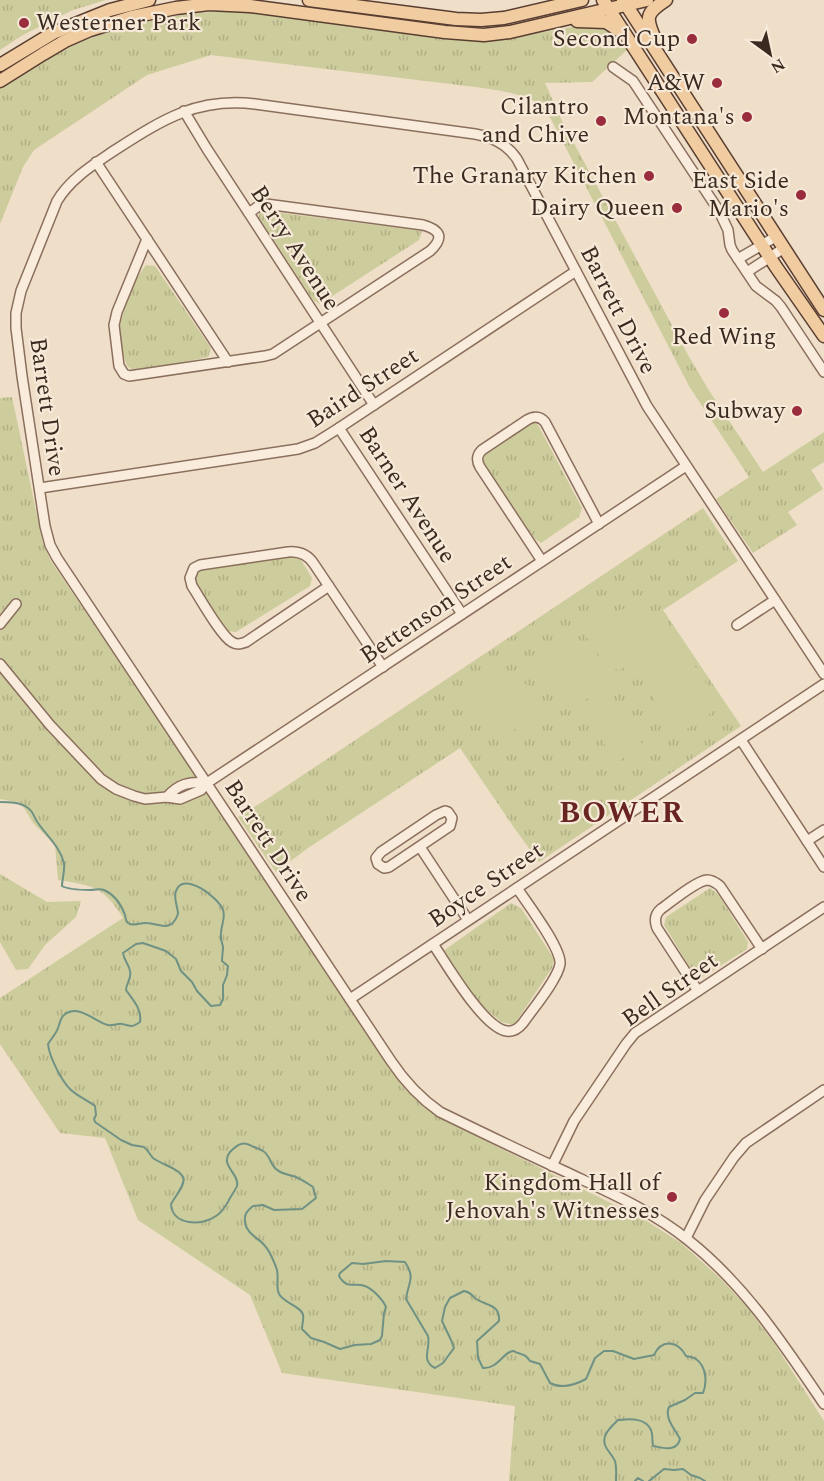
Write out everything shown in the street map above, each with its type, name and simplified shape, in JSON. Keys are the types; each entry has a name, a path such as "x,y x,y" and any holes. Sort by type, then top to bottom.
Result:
{"main road":[{"path":"0,65 53,33 110,10 149,0"},
{"path":"315,0 354,3 456,19 481,20 504,18 582,0"},
{"path":"380,0 411,13"},
{"path":"533,11 555,0"},
{"path":"0,81 65,41 90,30 132,17 176,8 209,4 250,6 484,35 510,32 561,20 606,4 647,0"},
{"path":"663,60 649,20 654,8 666,0"},
{"path":"625,2 824,310"},
{"path":"606,4 824,336"},
{"path":"561,20 606,22 626,36"}],"street":[{"path":"352,20 354,3"},
{"path":"613,67 633,81 715,205 726,224 730,245 738,259 756,286 776,301 824,372"},
{"name":"Barrett Drive","path":"824,674 639,393 517,159 507,147 494,139 481,135 247,103 222,103 184,111 160,122 96,162 73,181 57,201 21,291 16,320 18,347 46,532 57,558 410,1087 448,1116 612,1194 686,1238 717,1265 752,1303 782,1341 824,1404"},
{"name":"Berry Avenue","path":"184,111 374,405"},
{"path":"96,162 228,362"},
{"path":"147,239 117,312 114,325 119,366 122,372 132,376 273,354 430,251 440,237 433,229 423,225 270,204 262,204 249,213"},
{"path":"738,259 777,236"},
{"path":"747,272 784,248"},
{"name":"Baird Street","path":"40,488 298,449 315,443 576,271"},
{"path":"542,561 477,461 482,450 518,426 534,417 543,420 599,524"},
{"name":"Barner Avenue","path":"339,428 462,614"},
{"name":"Bettenson Street","path":"0,664 43,717 101,779 116,789 145,799 167,797 180,799 201,790 207,783 686,466"},
{"path":"329,586 246,642 238,644 225,636 192,586 190,578 194,568 200,565 293,551 301,553 310,559 329,586 383,667"},
{"path":"737,625 775,600"},
{"path":"0,624 16,604"},
{"name":"Boyce Street","path":"350,999 824,684"},
{"path":"741,740 824,867"},
{"path":"441,812 448,812 452,818 450,826 420,847 389,867 384,868 378,864 376,858 381,852 441,812"},
{"path":"807,841 824,830"},
{"path":"420,847 468,920"},
{"path":"698,992 657,928 655,919 657,912 698,884 707,880 720,886 762,949"},
{"path":"433,944 478,1009 499,1028 507,1031 517,1029 554,978 560,963 556,949 517,888"},
{"name":"Bell Street","path":"552,1166 574,1122 631,1038 641,1029 824,907"},
{"path":"686,1238 705,1200 746,1143 824,1090"}],"green space":[{"name":"Westerner Park","path":"0,0 106,0 73,10 23,35 0,50"},
{"path":"243,10 442,39 484,42 601,24 618,36 627,50 592,82 545,83 562,121 688,355 763,472 824,432 824,462 811,470 823,489 788,512 797,525 753,553 716,499 749,477 689,386 551,119 539,105 527,98 484,88 211,55 147,75 34,150 23,167 0,224 0,86 29,68 100,34 160,18"},
{"path":"259,210 422,231 419,240 320,304 313,300 259,218"},
{"path":"146,265 155,266 211,348 208,357 136,372 127,366 120,345 120,325 131,286"},
{"path":"12,397 43,544 51,561 389,1068 405,1089 420,1103 482,1139 645,1220 681,1243 721,1279 747,1307 774,1343 824,1421 824,1481 509,1481 515,1406 282,1373 250,1295 138,1220 105,1138 60,1133 0,1044 0,998 123,918 103,893 89,886 58,880 55,845 33,823 21,803 0,799 0,398"},
{"path":"528,420 538,425 582,508 579,517 541,543 535,539 482,463 482,453"},
{"path":"703,508 738,561 663,610 741,726 539,862 460,748 308,848 276,872 238,817"},
{"path":"287,553 301,560 312,578 310,586 236,632 227,631 194,582 193,571 198,566"},
{"path":"623,609 647,621 665,642 620,670 607,667 582,631 606,614"},
{"path":"677,639 721,706 678,735 634,668"},
{"path":"574,644 591,656 612,685 570,708 558,704 530,660 554,645"},
{"path":"514,675 531,688 549,710 502,737 490,734 466,696 490,680"},
{"path":"612,698 643,745 617,762 585,715"},
{"path":"0,874 47,902 81,901 76,917 45,945 28,969 16,970 0,942"},
{"path":"710,888 719,895 748,942 747,949 701,978 695,976 664,925 666,917"},
{"path":"511,903 521,908 554,959 552,968 514,1025 501,1022 472,997 442,954"}],"waterway":[{"path":"0,802 18,803 32,811 62,857 64,863 62,886 76,889 101,889 108,892 119,904 126,921 130,924 147,923 165,926 172,924 178,914 176,891 180,885 186,883 208,893 223,910 222,961 228,966 220,1005 211,1006 181,971 176,959 166,951 143,943 136,944 123,953 130,974 126,990 138,1009 140,1022 131,1026 108,1025 87,1014 70,1012 64,1015 48,1044 59,1074 70,1089 95,1106 95,1122 121,1140 144,1147 153,1158 175,1169 183,1177 184,1182 171,1204 177,1217 196,1222 210,1219 221,1212 237,1186 236,1177 228,1165 227,1157 237,1146 246,1144 265,1153 278,1171 298,1178 313,1187 316,1198 302,1209 274,1210 263,1205 253,1206 246,1213 245,1219 250,1233 265,1246 271,1256 277,1270 279,1294 302,1312 302,1329 311,1338 340,1349 371,1344 380,1340 385,1304 368,1287 345,1283 339,1276 352,1263 386,1261 405,1262 408,1268 411,1277 406,1299 428,1336 427,1358 435,1368 443,1363 454,1348 442,1321 445,1307 450,1298 464,1291 495,1308 499,1315 499,1321 477,1341 478,1358 483,1368 493,1366 506,1354 514,1351 540,1364 550,1383 568,1386 586,1379 595,1358 604,1351 613,1351 634,1359 654,1355 661,1346 666,1344 679,1347 686,1356 700,1362 705,1380 703,1393 695,1393 669,1407 669,1419 680,1439 676,1446 666,1448 653,1446 651,1430 641,1421 618,1420 615,1423 606,1433 604,1441 615,1461 616,1481"},
{"path":"649,1481 664,1469 683,1469 705,1481"},
{"path":"635,1481 638,1478 643,1481"}],"place":[{"name":"Westerner Park","path":"24,23"},
{"name":"Second Cup","path":"692,39"},
{"name":"A&W","path":"717,83"},
{"name":"Montana's","path":"747,117"},
{"name":"Cilantro and Chive","path":"601,121"},
{"name":"The Granary Kitchen","path":"649,176"},
{"name":"East Side Mario's","path":"801,195"},
{"name":"Dairy Queen","path":"677,208"},
{"name":"Red Wing","path":"724,313"},
{"name":"Subway","path":"797,411"},
{"name":"Kingdom Hall of Jehovah's Witnesses","path":"672,1197"}],"district":[{"name":"BOWER","path":"622,813"}]}
